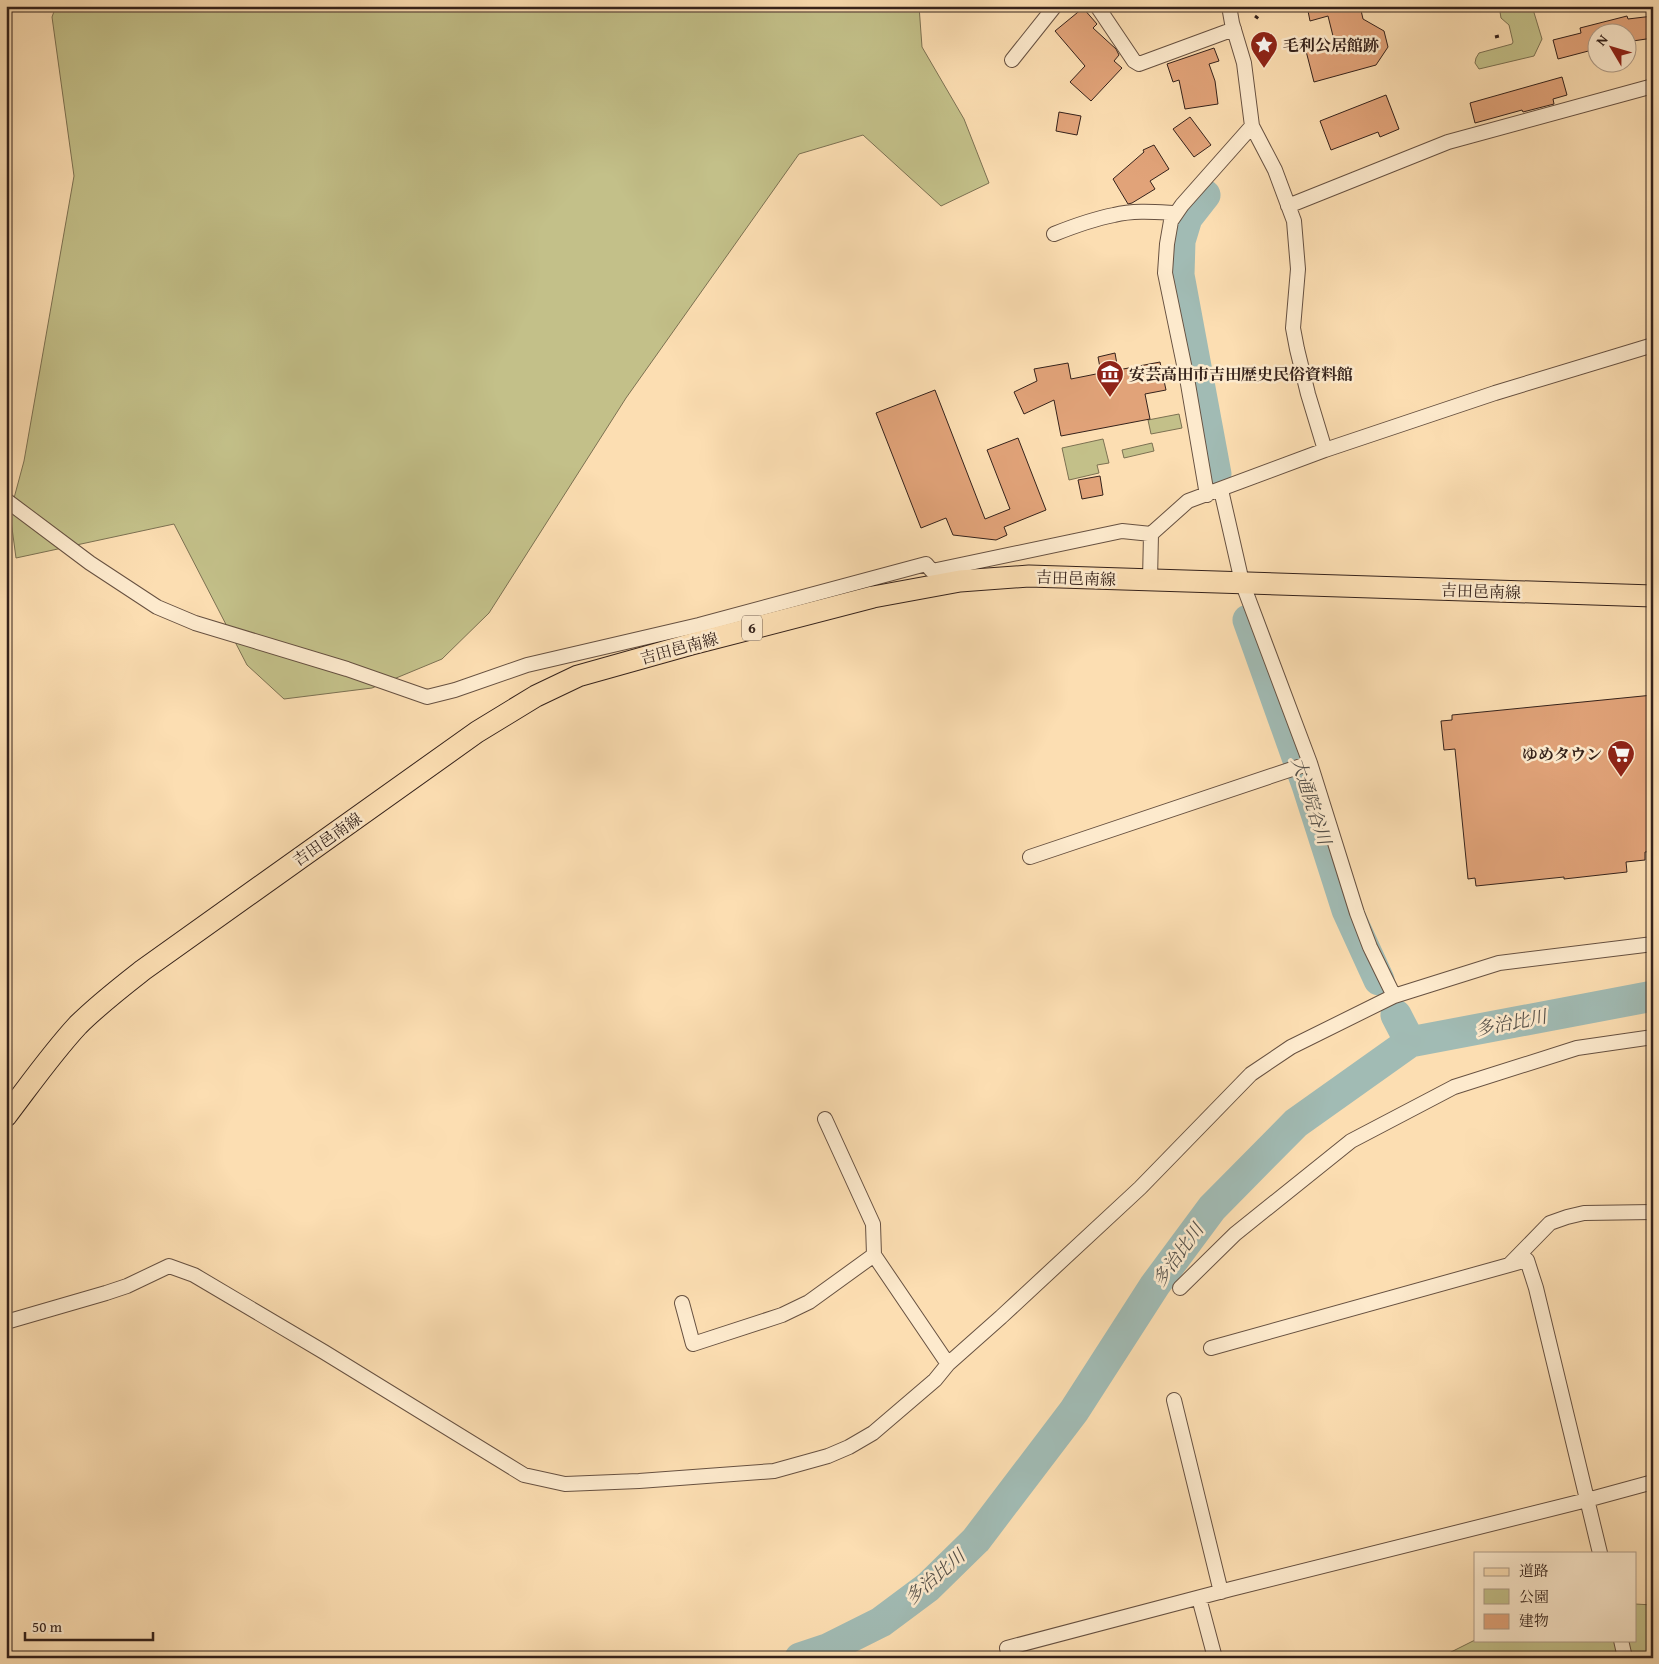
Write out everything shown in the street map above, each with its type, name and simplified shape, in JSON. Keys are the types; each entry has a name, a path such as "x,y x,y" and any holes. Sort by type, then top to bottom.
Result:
{"main road":[{"name":"吉田邑南線","path":"6,1116 77,1027 105,999 142,970 477,732 536,696 578,676 692,644 874,597 960,581 1029,576 1653,596"}],"street":[{"path":"1012,60 1055,6"},
{"path":"1097,6 1134,60 1139,64 1234,29"},
{"path":"1229,6 1244,63 1252,126 1275,170 1294,221 1298,269 1293,328 1308,394 1326,450"},
{"path":"1288,206 1448,142 1653,86"},
{"path":"1207,495 1188,384 1165,273 1167,244 1171,221 1176,213 1252,126"},
{"path":"1054,234 1115,214 1144,212 1176,213"},
{"path":"1150,580 1151,534 1188,501 1326,450 1496,393 1653,345"},
{"path":"1221,490 1242,582 1310,763 1357,913 1370,947 1394,996"},
{"path":"6,500 90,563 156,607 195,623 347,669 427,697 455,690 527,665 698,624 926,564 932,571 1122,530 1151,534"},
{"path":"1030,857 1310,763"},
{"path":"6,1322 127,1286 169,1266 194,1276 324,1352 524,1475 565,1484 774,1471 850,1448 873,1433 935,1380 948,1364 1140,1188 1251,1074 1291,1047 1394,996 1499,963 1653,944"},
{"path":"1180,1288 1235,1234 1350,1141 1454,1087 1577,1048 1653,1037"},
{"path":"826,1120 874,1224 874,1255 948,1364"},
{"path":"1509,1265 1550,1223 1584,1214 1653,1212"},
{"path":"682,1303 693,1344 782,1315 809,1302 874,1255"},
{"path":"1211,1348 1527,1260 1536,1288 1600,1552"},
{"path":"1174,1400 1221,1592"},
{"path":"1009,1658 1006,1648 1653,1482"},
{"path":"1199,1598 1215,1658"},
{"path":"1622,1642 1626,1658"}],"path":[{"path":"1255,16 1259,19"}],"green space":[{"path":"56,6 919,6 922,47 964,119 989,183 941,206 863,135 799,154 626,398 489,613 442,659 372,688 284,699 247,665 174,524 16,558 10,513 24,461 74,176 52,17"},
{"path":"1499,6 1532,6 1542,39 1534,56 1479,69 1475,63 1479,53 1512,44 1513,42 1509,25 1501,18"},
{"path":"1179,414 1182,428 1151,434 1148,420"},
{"path":"1103,439 1109,463 1097,465 1099,473 1069,480 1062,448"},
{"path":"1152,443 1154,451 1124,458 1122,450"},
{"path":"1636,1604 1653,1605 1653,1658 1439,1658 1474,1640 1636,1642"}],"building":[{"path":"1307,6 1360,6 1363,19 1384,31 1388,47 1376,65 1314,82 1306,51 1335,44 1328,16 1310,21"},
{"path":"1083,8 1097,24 1093,28 1116,49 1119,55 1114,61 1122,68 1091,101 1070,82 1085,66 1055,31"},
{"path":"1627,16 1628,19 1653,16 1653,38 1636,41 1636,22 1604,22"},
{"path":"1586,26 1586,52 1558,59 1553,40 1581,33 1580,28"},
{"path":"1214,48 1219,61 1209,64 1215,81 1218,104 1185,109 1179,80 1173,82 1167,64"},
{"path":"1562,77 1567,95 1553,99 1554,104 1523,112 1522,110 1475,123 1470,103"},
{"path":"1386,95 1399,129 1380,137 1378,132 1331,150 1320,121"},
{"path":"1059,112 1081,116 1077,135 1056,131"},
{"path":"1190,117 1211,145 1194,157 1173,129"},
{"path":"1154,145 1169,169 1150,181 1155,189 1128,204 1113,179 1144,152 1143,150"},
{"path":"1115,353 1118,370 1160,362 1166,390 1145,394 1150,419 1061,436 1054,400 1024,414 1014,392 1037,381 1034,369 1068,363 1071,379 1101,373 1098,357"},
{"path":"935,390 985,519 1010,509 987,450 1018,438 1046,510 1004,527 1007,535 996,540 953,535 946,518 921,528 876,413"},
{"path":"1100,476 1103,495 1082,499 1078,480"},
{"path":"1653,695 1653,851 1645,852 1645,860 1626,862 1627,872 1564,879 1564,877 1476,886 1475,878 1468,879 1455,749 1444,750 1441,721 1452,720 1452,715"}],"waterway":[{"name":"大通院谷川","path":"1205,195 1187,218 1180,241 1179,275 1216,474"},
{"name":"大通院谷川","path":"1248,620 1307,785 1347,910 1379,980"},
{"name":"多治比川","path":"800,1658 827,1649 881,1622 928,1587 976,1540 1074,1411 1155,1285 1212,1208 1296,1123 1410,1042 1653,996"},
{"name":"大通院谷川","path":"1396,1015 1410,1042"}],"place":[{"name":"毛利公居館跡","path":"1264,69"},
{"name":"安芸高田市吉田歴史民俗資料館","path":"1110,398"},
{"name":"ゆめタウン","path":"1621,778"}]}
